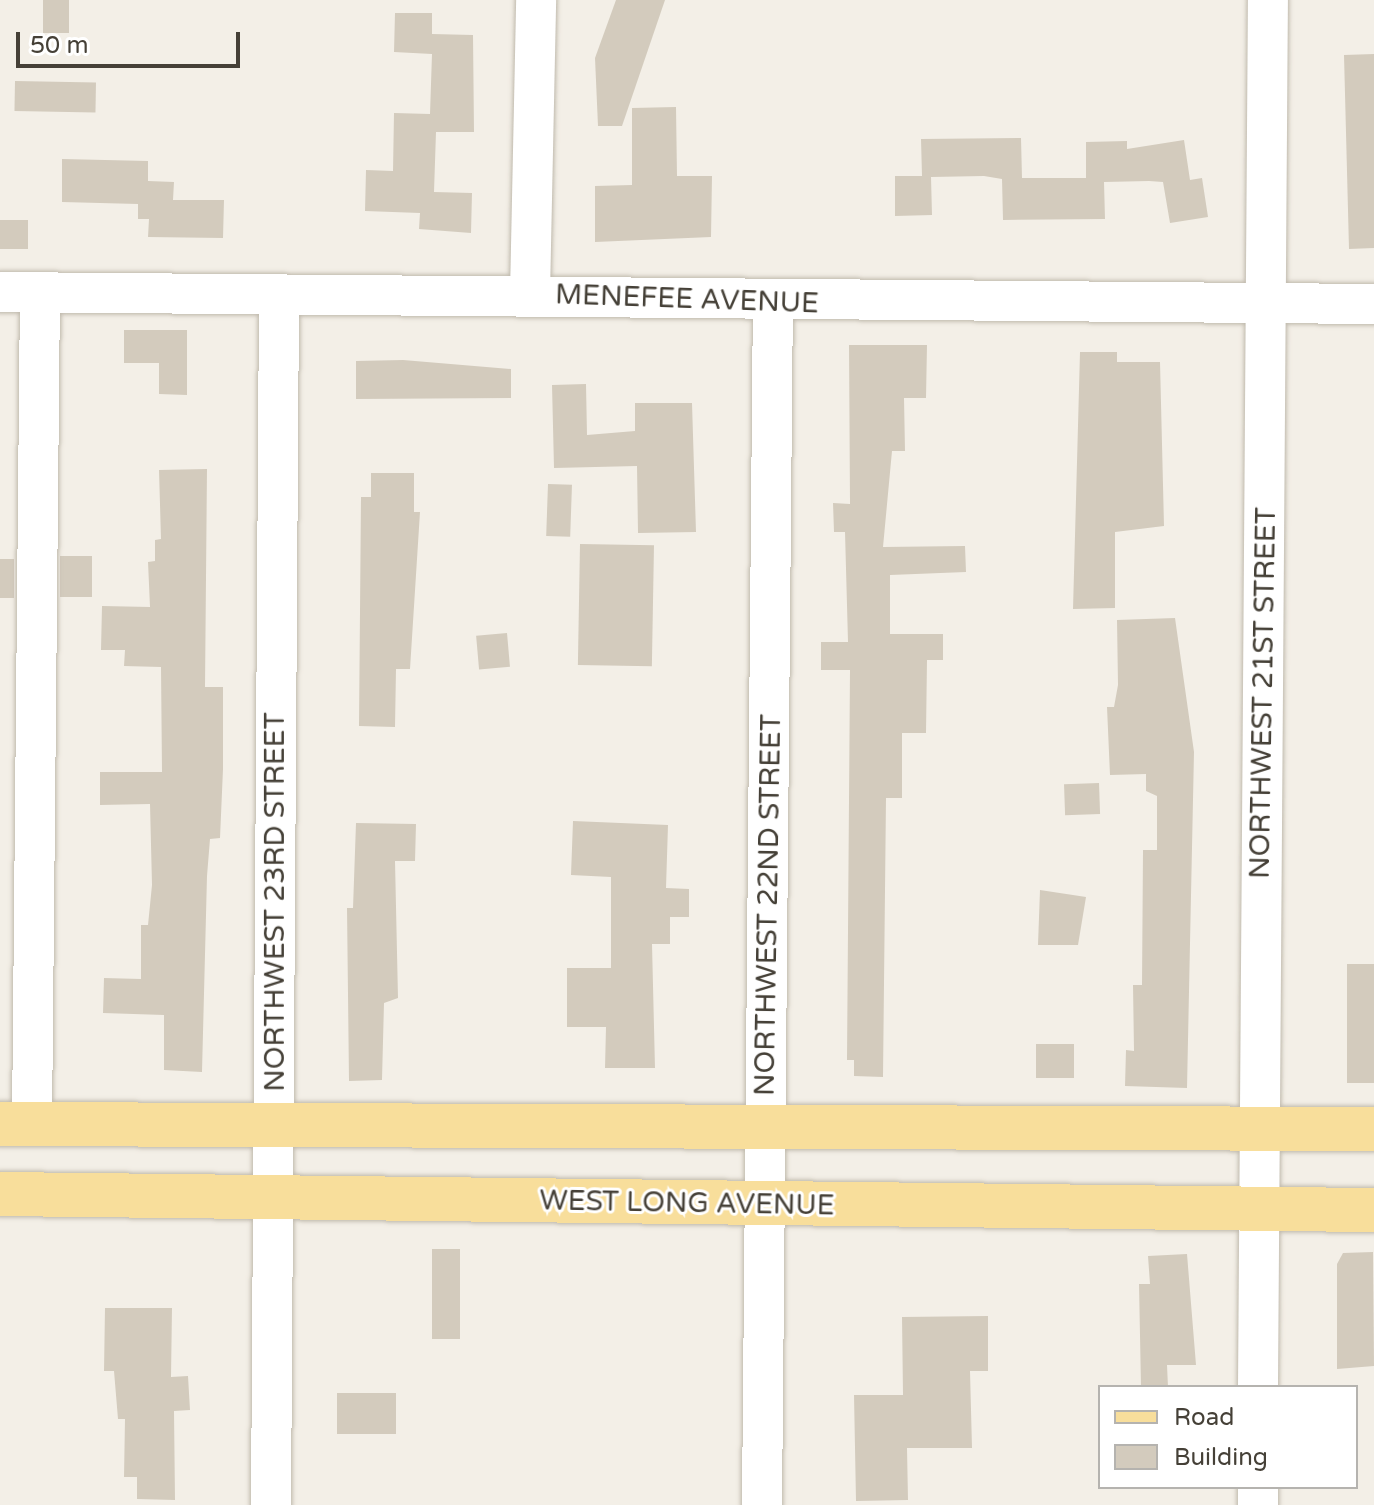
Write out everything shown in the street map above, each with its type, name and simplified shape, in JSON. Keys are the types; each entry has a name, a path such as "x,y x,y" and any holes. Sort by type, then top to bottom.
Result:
{"main road":[{"path":"16,1124 273,1122 1374,1129"},
{"name":"WEST LONG AVENUE","path":"0,1194 1374,1210"}],"street":[{"path":"530,294 536,0"},
{"name":"NORTHWEST 21ST STREET","path":"1258,1385 1270,304 1268,0"},
{"name":"MENEFEE AVENUE","path":"0,292 279,299 530,294 773,304 1374,304"},
{"path":"16,1124 40,293"},
{"name":"NORTHWEST 23RD STREET","path":"271,1505 279,299"},
{"name":"NORTHWEST 22ND STREET","path":"762,1505 773,304"}],"building":[{"path":"43,0 69,0 69,33 43,33"},
{"path":"616,0 665,0 622,126 598,126 595,58"},
{"path":"395,13 432,13 432,34 473,35 474,132 436,132 434,192 472,193 471,233 419,229 420,213 365,211 366,170 393,171 394,113 430,114 432,54 394,52"},
{"path":"1374,54 1374,248 1349,249 1344,55"},
{"path":"15,81 96,82 95,112 14,111"},
{"path":"676,107 677,176 712,176 711,237 595,242 595,186 632,185 632,108"},
{"path":"1021,138 1022,178 1086,178 1086,142 1127,141 1127,149 1184,140 1190,180 1202,178 1208,217 1170,223 1163,182 1149,181 1104,182 1105,219 1003,220 1002,179 984,176 931,177 932,215 895,216 895,176 922,176 921,139"},
{"path":"62,159 148,161 148,181 174,182 173,200 224,200 223,238 148,237 149,219 138,219 138,204 62,202"},
{"path":"0,220 28,220 28,249 0,249"},
{"path":"124,330 187,330 187,395 159,394 159,363 124,363"},
{"path":"849,345 927,345 926,398 904,398 905,451 892,451 883,547 965,546 966,572 890,575 890,634 943,634 943,660 927,660 926,733 902,733 902,798 886,798 883,1077 854,1076 854,1060 847,1060 850,670 821,670 821,642 848,642 845,532 834,532 833,503 850,504"},
{"path":"1080,352 1117,352 1117,362 1160,362 1164,526 1115,532 1115,608 1073,609"},
{"path":"403,360 511,369 511,398 356,399 356,361"},
{"path":"586,384 587,435 635,431 635,403 692,403 696,532 638,533 637,466 554,468 552,385"},
{"path":"207,469 205,687 223,687 223,769 220,838 210,839 207,876 202,1072 164,1070 164,1015 103,1013 104,978 141,979 141,925 148,925 152,885 150,804 100,805 100,772 162,772 161,667 124,666 125,650 101,650 102,606 150,607 148,562 155,561 155,540 161,539 159,470"},
{"path":"371,473 414,473 414,512 420,512 410,669 396,669 395,727 359,726 361,497 371,497"},
{"path":"548,484 572,485 570,537 546,536"},
{"path":"580,544 654,545 652,666 578,665"},
{"path":"60,556 92,556 92,597 60,597"},
{"path":"0,559 14,559 14,598 0,598"},
{"path":"1175,618 1194,752 1187,1088 1125,1086 1126,1050 1134,1051 1133,985 1142,985 1143,850 1157,850 1157,796 1146,791 1146,774 1110,775 1107,707 1114,707 1118,685 1117,620"},
{"path":"507,633 510,667 479,670 476,636"},
{"path":"1099,783 1100,814 1065,815 1064,784"},
{"path":"573,821 668,825 666,888 689,889 689,917 670,917 670,944 652,944 655,1068 605,1068 606,1027 567,1027 567,968 611,968 611,877 571,875"},
{"path":"356,823 416,824 415,861 395,861 398,998 384,1003 382,1080 349,1081 347,908 353,908"},
{"path":"1040,890 1086,897 1078,945 1038,945"},
{"path":"1347,964 1374,964 1374,1083 1347,1083"},
{"path":"1036,1044 1074,1044 1074,1078 1036,1078"},
{"path":"432,1249 460,1249 460,1339 432,1339"},
{"path":"1373,1252 1374,1366 1337,1369 1337,1264 1343,1253"},
{"path":"1187,1254 1196,1365 1167,1365 1168,1385 1141,1385 1139,1284 1150,1284 1148,1256"},
{"path":"105,1308 172,1308 171,1377 188,1376 190,1410 174,1411 175,1500 137,1499 137,1477 124,1477 125,1419 118,1419 114,1371 104,1371"},
{"path":"988,1316 988,1371 970,1371 972,1448 907,1448 908,1500 856,1501 854,1395 903,1395 902,1317"},
{"path":"337,1393 396,1393 396,1434 337,1434"}]}
